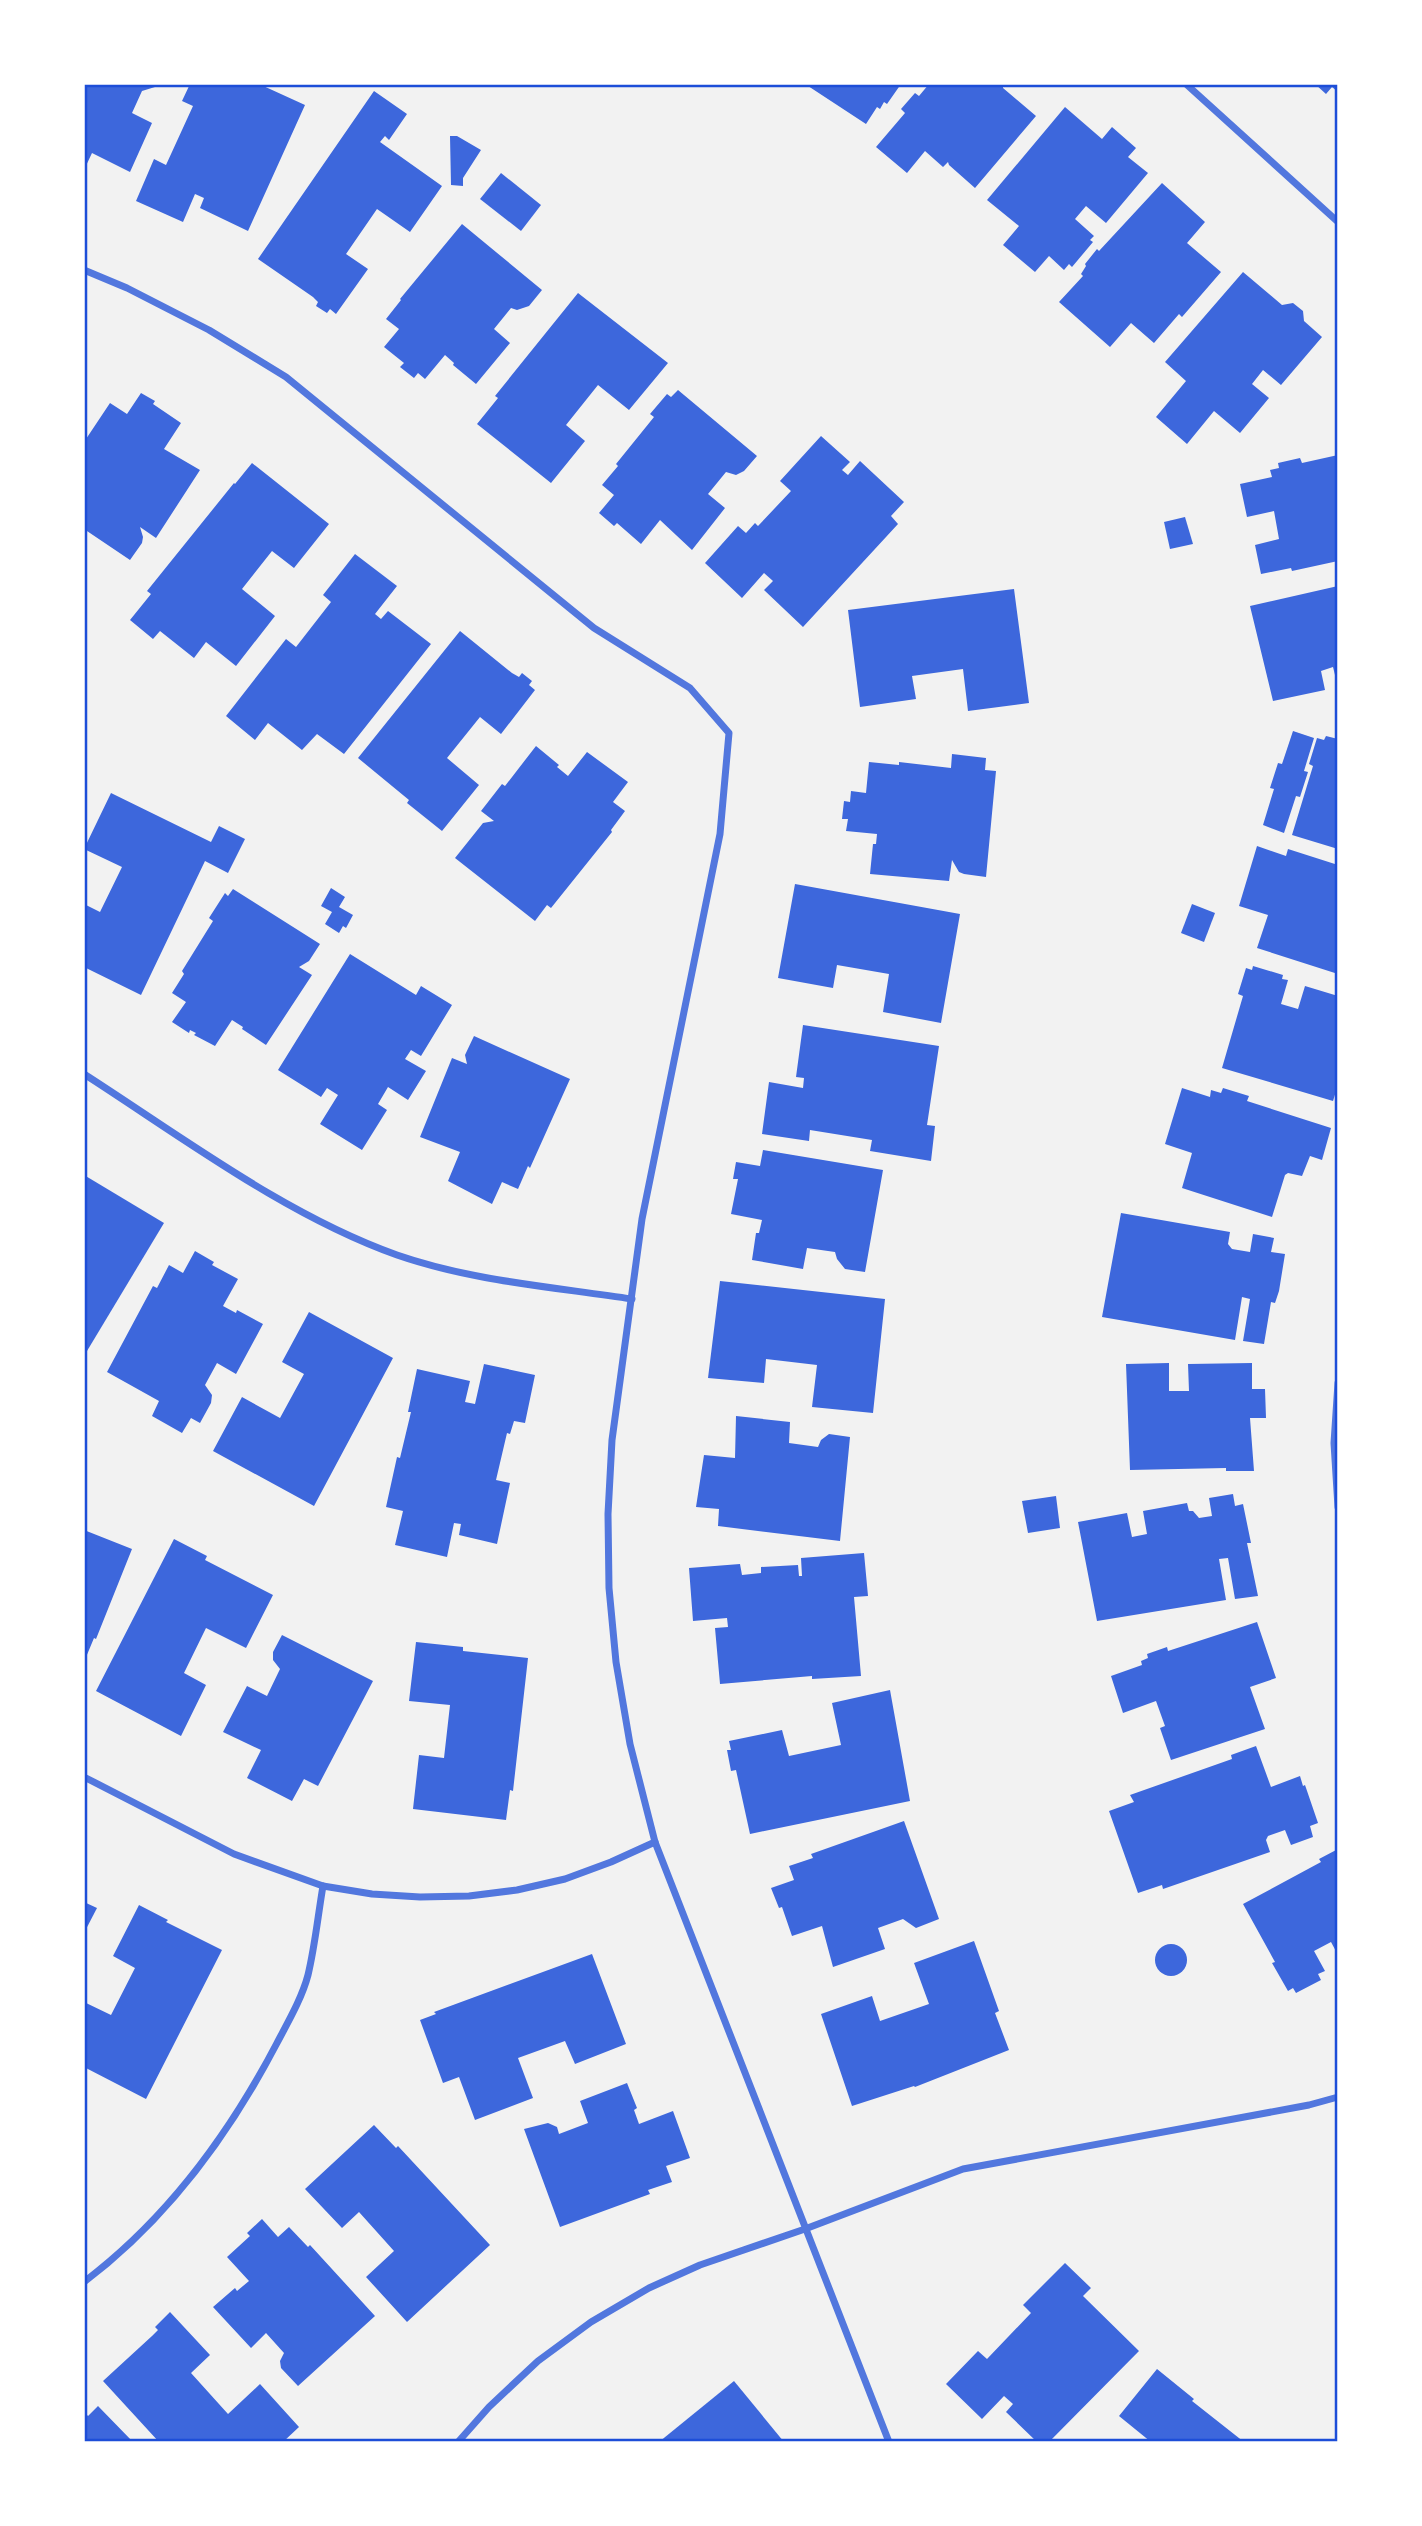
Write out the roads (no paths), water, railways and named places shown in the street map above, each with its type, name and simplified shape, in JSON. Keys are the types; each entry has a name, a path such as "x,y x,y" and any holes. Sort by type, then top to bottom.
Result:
{"street":[{"path":"1186,84 1338,222"},
{"path":"84,270 127,288 209,330 286,377 594,628 690,688 729,733 720,834 642,1219 612,1440 608,1514 616,1662 630,1744 655,1842 889,2442"},
{"path":"84,1074 266,1191 345,1234 397,1255 450,1271 632,1299"},
{"path":"1338,1383 1334,1443 1338,1507"},
{"path":"84,1777 234,1854 323,1886 372,1894 420,1897 493,1893 565,1879 655,1842"},
{"path":"84,2282 142,2230 186,2182 226,2130 258,2081 285,2030 308,1977 323,1886"},
{"path":"458,2442 489,2407 538,2361 591,2322 649,2288 700,2265 964,2169 1310,2105 1338,2096"}]}
